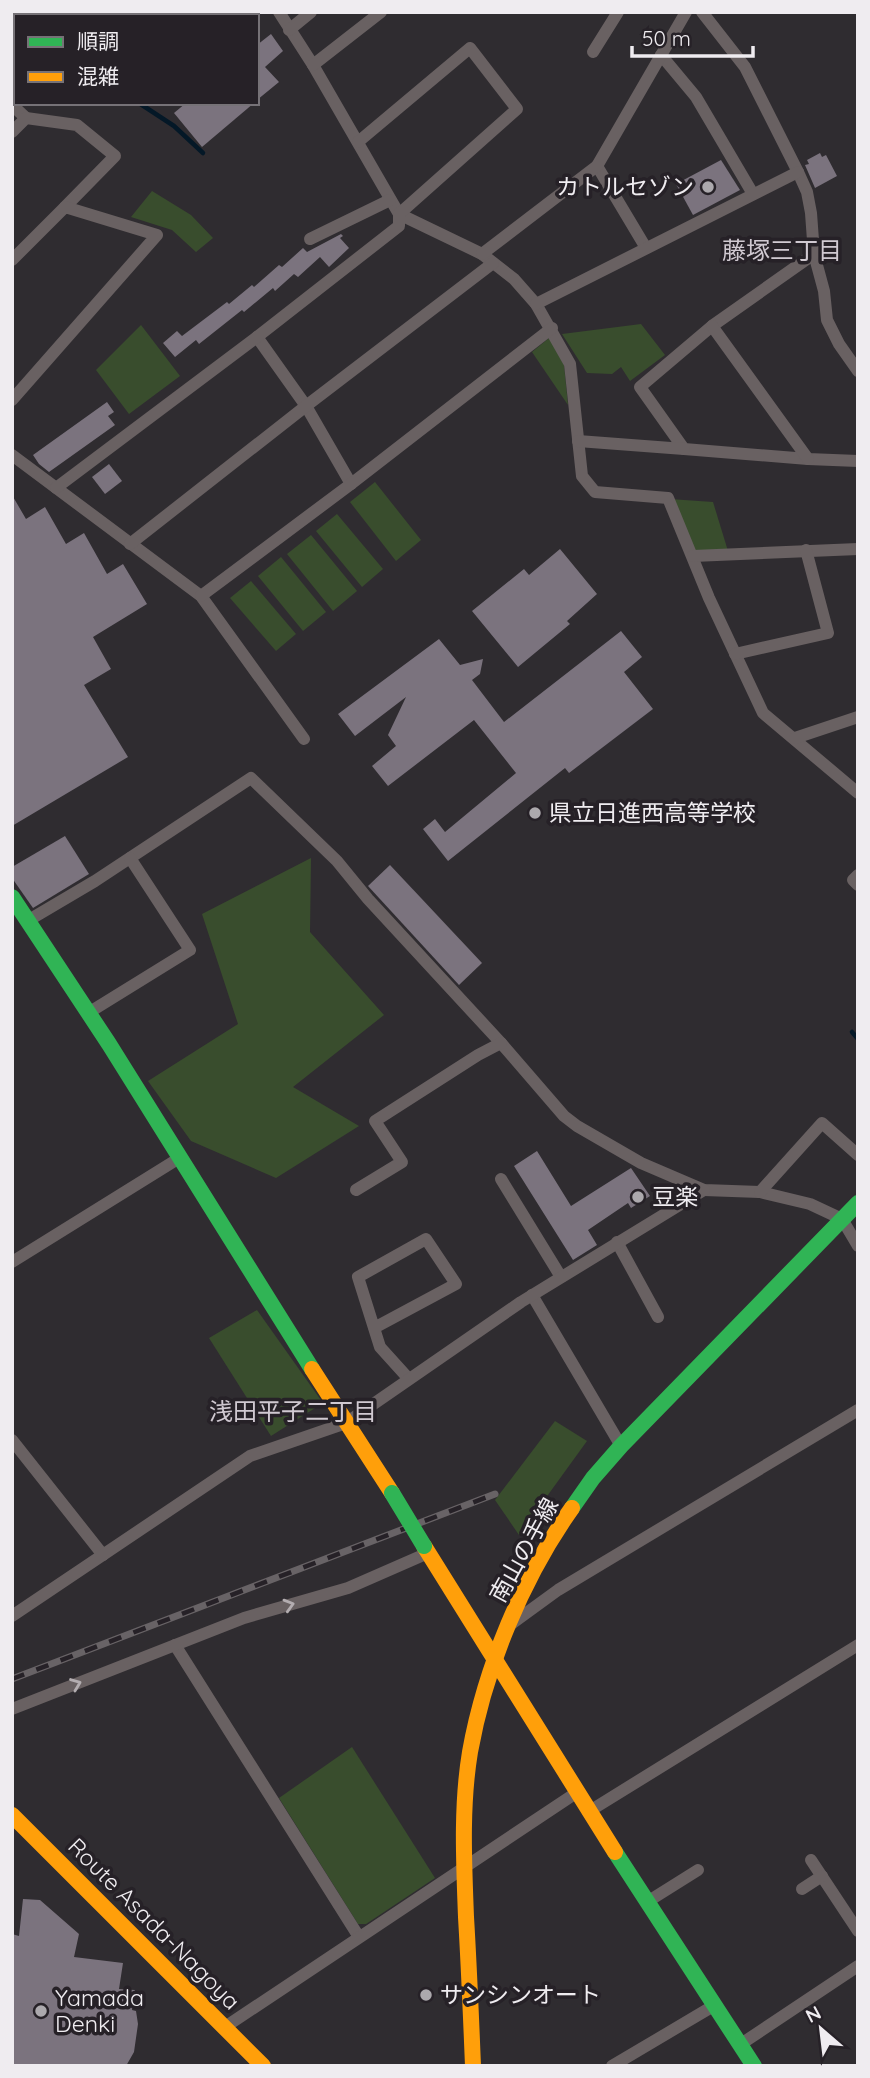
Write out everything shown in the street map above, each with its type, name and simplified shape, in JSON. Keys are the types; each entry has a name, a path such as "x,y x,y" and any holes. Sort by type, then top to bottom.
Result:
{"street":[{"path":"279,12 313,65 399,214 482,254 514,279 552,328 570,364 582,476 595,492 668,498 709,598 764,713 858,793"},
{"path":"289,30 311,12"},
{"path":"313,65 381,12"},
{"path":"593,52 618,12"},
{"path":"482,254 597,166 686,12"},
{"path":"702,12 745,67 807,192 814,254 824,291 827,320 839,344 858,371"},
{"path":"55,488 257,337 399,226 399,214 517,109 470,48 358,142"},
{"path":"661,55 696,97 753,194"},
{"path":"12,105 26,118 77,125 115,156 12,260"},
{"path":"12,132 26,118"},
{"path":"597,166 646,248"},
{"path":"536,304 798,172"},
{"path":"310,239 390,200"},
{"path":"12,400 18,389 157,235 65,206"},
{"path":"684,449 640,387 712,326 814,254"},
{"path":"130,544 493,263"},
{"path":"712,326 808,459"},
{"path":"201,596 552,328"},
{"path":"257,337 306,406 351,484"},
{"path":"578,441 858,461"},
{"path":"12,455 201,596 304,739"},
{"path":"693,556 858,549"},
{"path":"735,654 828,633 806,550"},
{"path":"795,738 858,717"},
{"path":"29,920 130,859 251,778 337,861 368,900 577,1126 640,1163 704,1190 760,1192 810,1205 842,1219 858,1246"},
{"path":"88,1013 190,950 130,859"},
{"path":"858,875 853,880 858,885"},
{"path":"12,897 181,1157 496,1660 576,1793 754,2066"},
{"path":"356,1190 402,1162 375,1121 501,1043"},
{"path":"760,1192 822,1123 858,1155"},
{"path":"12,1262 181,1157"},
{"path":"501,1179 561,1277"},
{"path":"12,1616 250,1456 346,1423 532,1295 704,1190"},
{"name":"南山の手線","path":"473,2066 464,1866 470,1753 484,1692 524,1586 556,1530 593,1478 858,1203"},
{"path":"374,1328 456,1284 426,1238 358,1277 374,1328 380,1347 408,1378"},
{"path":"617,1242 658,1317"},
{"path":"532,1295 621,1446"},
{"path":"509,1626 558,1590 858,1410"},
{"path":"12,1440 103,1555"},
{"path":"12,1709 244,1618 348,1588 426,1549"},
{"path":"175,1645 359,1937"},
{"path":"589,1812 858,1645"},
{"path":"225,2027 576,1793"},
{"name":"Route Asada-Nagoya","path":"12,1815 263,2066"},
{"path":"811,1860 858,1931"},
{"path":"647,1902 698,1870"},
{"path":"802,1889 822,1876"},
{"path":"741,2044 858,1966"},
{"path":"612,2066 715,2005"}],"green space":[{"path":"152,191 191,215 213,238 196,252 172,230 131,217"},
{"path":"641,324 665,355 630,381 621,367 612,374 587,373 562,334"},
{"path":"141,325 180,376 129,414 96,370"},
{"path":"549,338 564,365 568,405 532,352"},
{"path":"375,482 421,540 396,561 350,502"},
{"path":"670,499 713,502 728,551 695,553"},
{"path":"337,514 383,569 362,587 316,531"},
{"path":"311,535 357,591 333,611 287,554"},
{"path":"281,557 326,612 303,631 258,576"},
{"path":"251,581 296,634 276,651 230,598"},
{"path":"311,858 310,932 384,1015 293,1087 359,1126 276,1178 191,1141 148,1081 238,1024 202,914"},
{"path":"257,1310 323,1403 271,1436 209,1338"},
{"path":"555,1421 587,1441 519,1535 495,1500"},
{"path":"352,1747 435,1878 366,1924 358,1924 279,1798"}],"building":[{"path":"271,34 283,51 265,67 279,82 259,98 259,43"},
{"path":"184,105 252,105 202,147 174,113"},
{"path":"820,153 822,157 826,155 837,176 815,188 805,165 809,164 807,160"},
{"name":"カトルセゾン","path":"721,160 740,190 693,215 676,184"},
{"path":"341,234 343,236 340,238 349,248 329,267 320,257 298,277 294,274 275,291 273,288 199,344 196,340 175,357 163,343 177,331 182,336 227,302 229,304 252,285 254,287 279,265 282,267 303,248 307,252"},
{"path":"107,402 114,412 108,416 115,425 49,472 39,464 33,455"},
{"path":"109,464 122,481 105,494 92,477"},
{"path":"12,495 26,519 45,507 66,544 84,533 107,574 123,564 147,604 93,637 111,669 84,685 128,757 12,826"},
{"path":"560,549 597,594 567,621 570,624 518,667 472,611 524,569 529,575"},
{"path":"621,631 642,657 624,672 653,709 569,773 565,768 448,861 423,829 435,819 445,832 516,773 474,720 388,786 372,766 396,746 388,735 406,697 355,736 338,714 439,639 460,665 483,659 480,674 472,680 504,722"},
{"path":"65,836 89,874 33,908 12,878 12,867"},
{"path":"390,865 482,963 459,985 368,886"},
{"path":"537,1151 571,1206 631,1168 650,1196 631,1208 628,1203 588,1230 597,1245 573,1260 514,1166"},
{"path":"23,1899 40,1900 79,1934 74,1957 123,1963 119,1989 135,1990 132,2010 136,2011 138,2024 134,2052 126,2066 12,2066 12,1934 19,1936"}],"waterway":[{"path":"142,105 174,126 203,153"},
{"path":"852,1032 858,1039"}],"railway":[{"path":"12,1679 495,1494"}],"traffic: fast":[{"path":"12,897 109,1044 312,1369"},
{"path":"572,1508 593,1478 621,1446 858,1203"},
{"path":"392,1493 424,1546"},
{"path":"615,1852 754,2066"}],"traffic: slow":[{"path":"312,1369 392,1493"},
{"path":"473,2066 464,1855 465,1793 470,1752 485,1688 508,1624 538,1563 572,1508"},
{"path":"424,1546 615,1852"},
{"path":"12,1815 263,2066"}],"place":[{"name":"カトルセゾン","path":"708,187"},
{"name":"県立日進西高等学校","path":"535,813"},
{"name":"豆楽","path":"638,1197"},
{"name":"サンシンオート","path":"426,1995"},
{"name":"Yamada Denki","path":"41,2011"}],"district":[{"name":"藤塚三丁目","path":"782,251"},
{"name":"浅田平子二丁目","path":"293,1412"}]}
